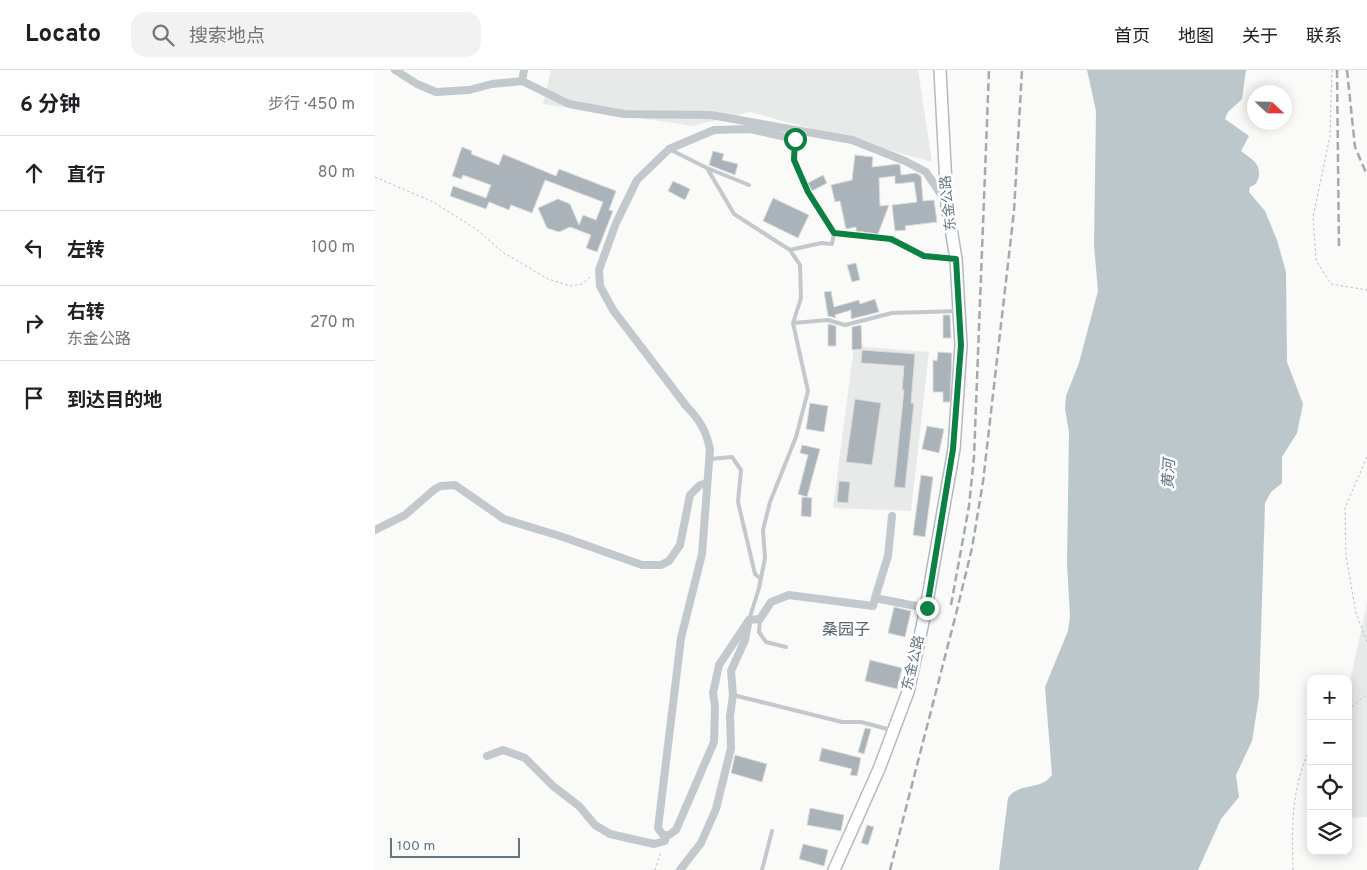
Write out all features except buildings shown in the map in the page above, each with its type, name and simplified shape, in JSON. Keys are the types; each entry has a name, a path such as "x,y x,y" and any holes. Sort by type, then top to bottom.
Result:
{"main road":[{"name":"东金公路","path":"834,870 879,769 908,692 927,608 953,449 961,345 956,259 947,204 940,70"}],"street":[{"path":"395,70 417,84 436,92 469,90 492,84 522,81 569,104 578,106 624,114 711,115 852,140 927,172 947,204"},
{"path":"522,81 524,70"},
{"path":"665,838 658,828 681,638 702,554 710,459 706,433 698,419 613,310 600,286 599,270 615,223 637,180 669,149 714,130 750,129 795,139 801,131"},
{"path":"375,530 405,515 435,489 441,486 455,485 487,505 504,519 563,537 642,565 661,566 676,554 680,545 690,495 701,485 707,483"},
{"path":"749,620 761,620 771,602 789,595 873,606 888,556 892,516"},
{"path":"875,598 927,608"},
{"path":"487,756 503,750 525,758 553,786 579,806 595,825 610,834 654,844 676,830 714,742 715,706 713,693 719,665 749,620"},
{"path":"680,870 701,843 716,809 731,748 729,716 733,695 731,671 745,640 749,620"}],"lane":[{"path":"789,250 821,243 832,244 834,233 808,192 794,160 795,139"},
{"path":"669,149 707,168 749,185"},
{"path":"707,168 735,214 789,250 800,265 801,298 793,323 808,391 796,437 770,502 763,530 765,558 749,620"},
{"path":"834,233 891,239 924,256 956,259"},
{"path":"793,323 828,320 845,325 893,313 959,311"},
{"path":"710,459 733,457 741,470 738,502 742,526 755,574 761,579"},
{"path":"761,620 759,632 766,642 786,647"},
{"path":"733,695 842,722 861,722 893,731"},
{"path":"762,870 772,831"}],"path":[{"path":"1332,70 1330,136 1313,217 1316,260 1331,284 1367,290"},
{"path":"375,178 433,202 476,228 503,253 548,279 571,286 582,284 599,270"},
{"path":"1367,457 1345,508 1346,556 1356,613 1367,642"},
{"path":"1352,707 1367,694"},
{"path":"1293,870 1291,820 1300,769 1307,755"},
{"path":"655,870 665,838"}],"shaded area":[{"path":"551,70 918,70 932,162 750,112 693,126 543,104"},
{"path":"854,346 929,352 911,511 833,508"},
{"path":"1367,603 1367,817 1352,818 1351,675"}],"water":[{"name":"黄河","path":"1087,70 1246,70 1242,99 1228,112 1225,119 1249,136 1241,151 1256,164 1259,173 1256,184 1250,187 1249,192 1265,211 1277,240 1286,272 1287,362 1303,404 1297,433 1282,457 1282,483 1271,492 1265,503 1259,697 1252,741 1236,775 1239,797 1221,819 1198,870 999,870 1008,798 1012,793 1042,783 1052,775 1045,687 1068,631 1070,616 1067,563 1069,432 1065,409 1066,396 1079,363 1098,291 1094,245 1096,111"}],"railway":[{"path":"951,605 969,506 974,457 989,70"},
{"path":"890,870 972,548 983,482 1014,211 1022,70"},
{"path":"1337,70 1339,250"},
{"path":"1347,70 1355,147 1367,175"}],"district":[{"name":"桑园子","path":"846,631"}],"route":[{"path":"795,139 794,160 808,192 834,233 859,234 891,239 924,256 956,259 961,345 953,449 927,608"}]}
